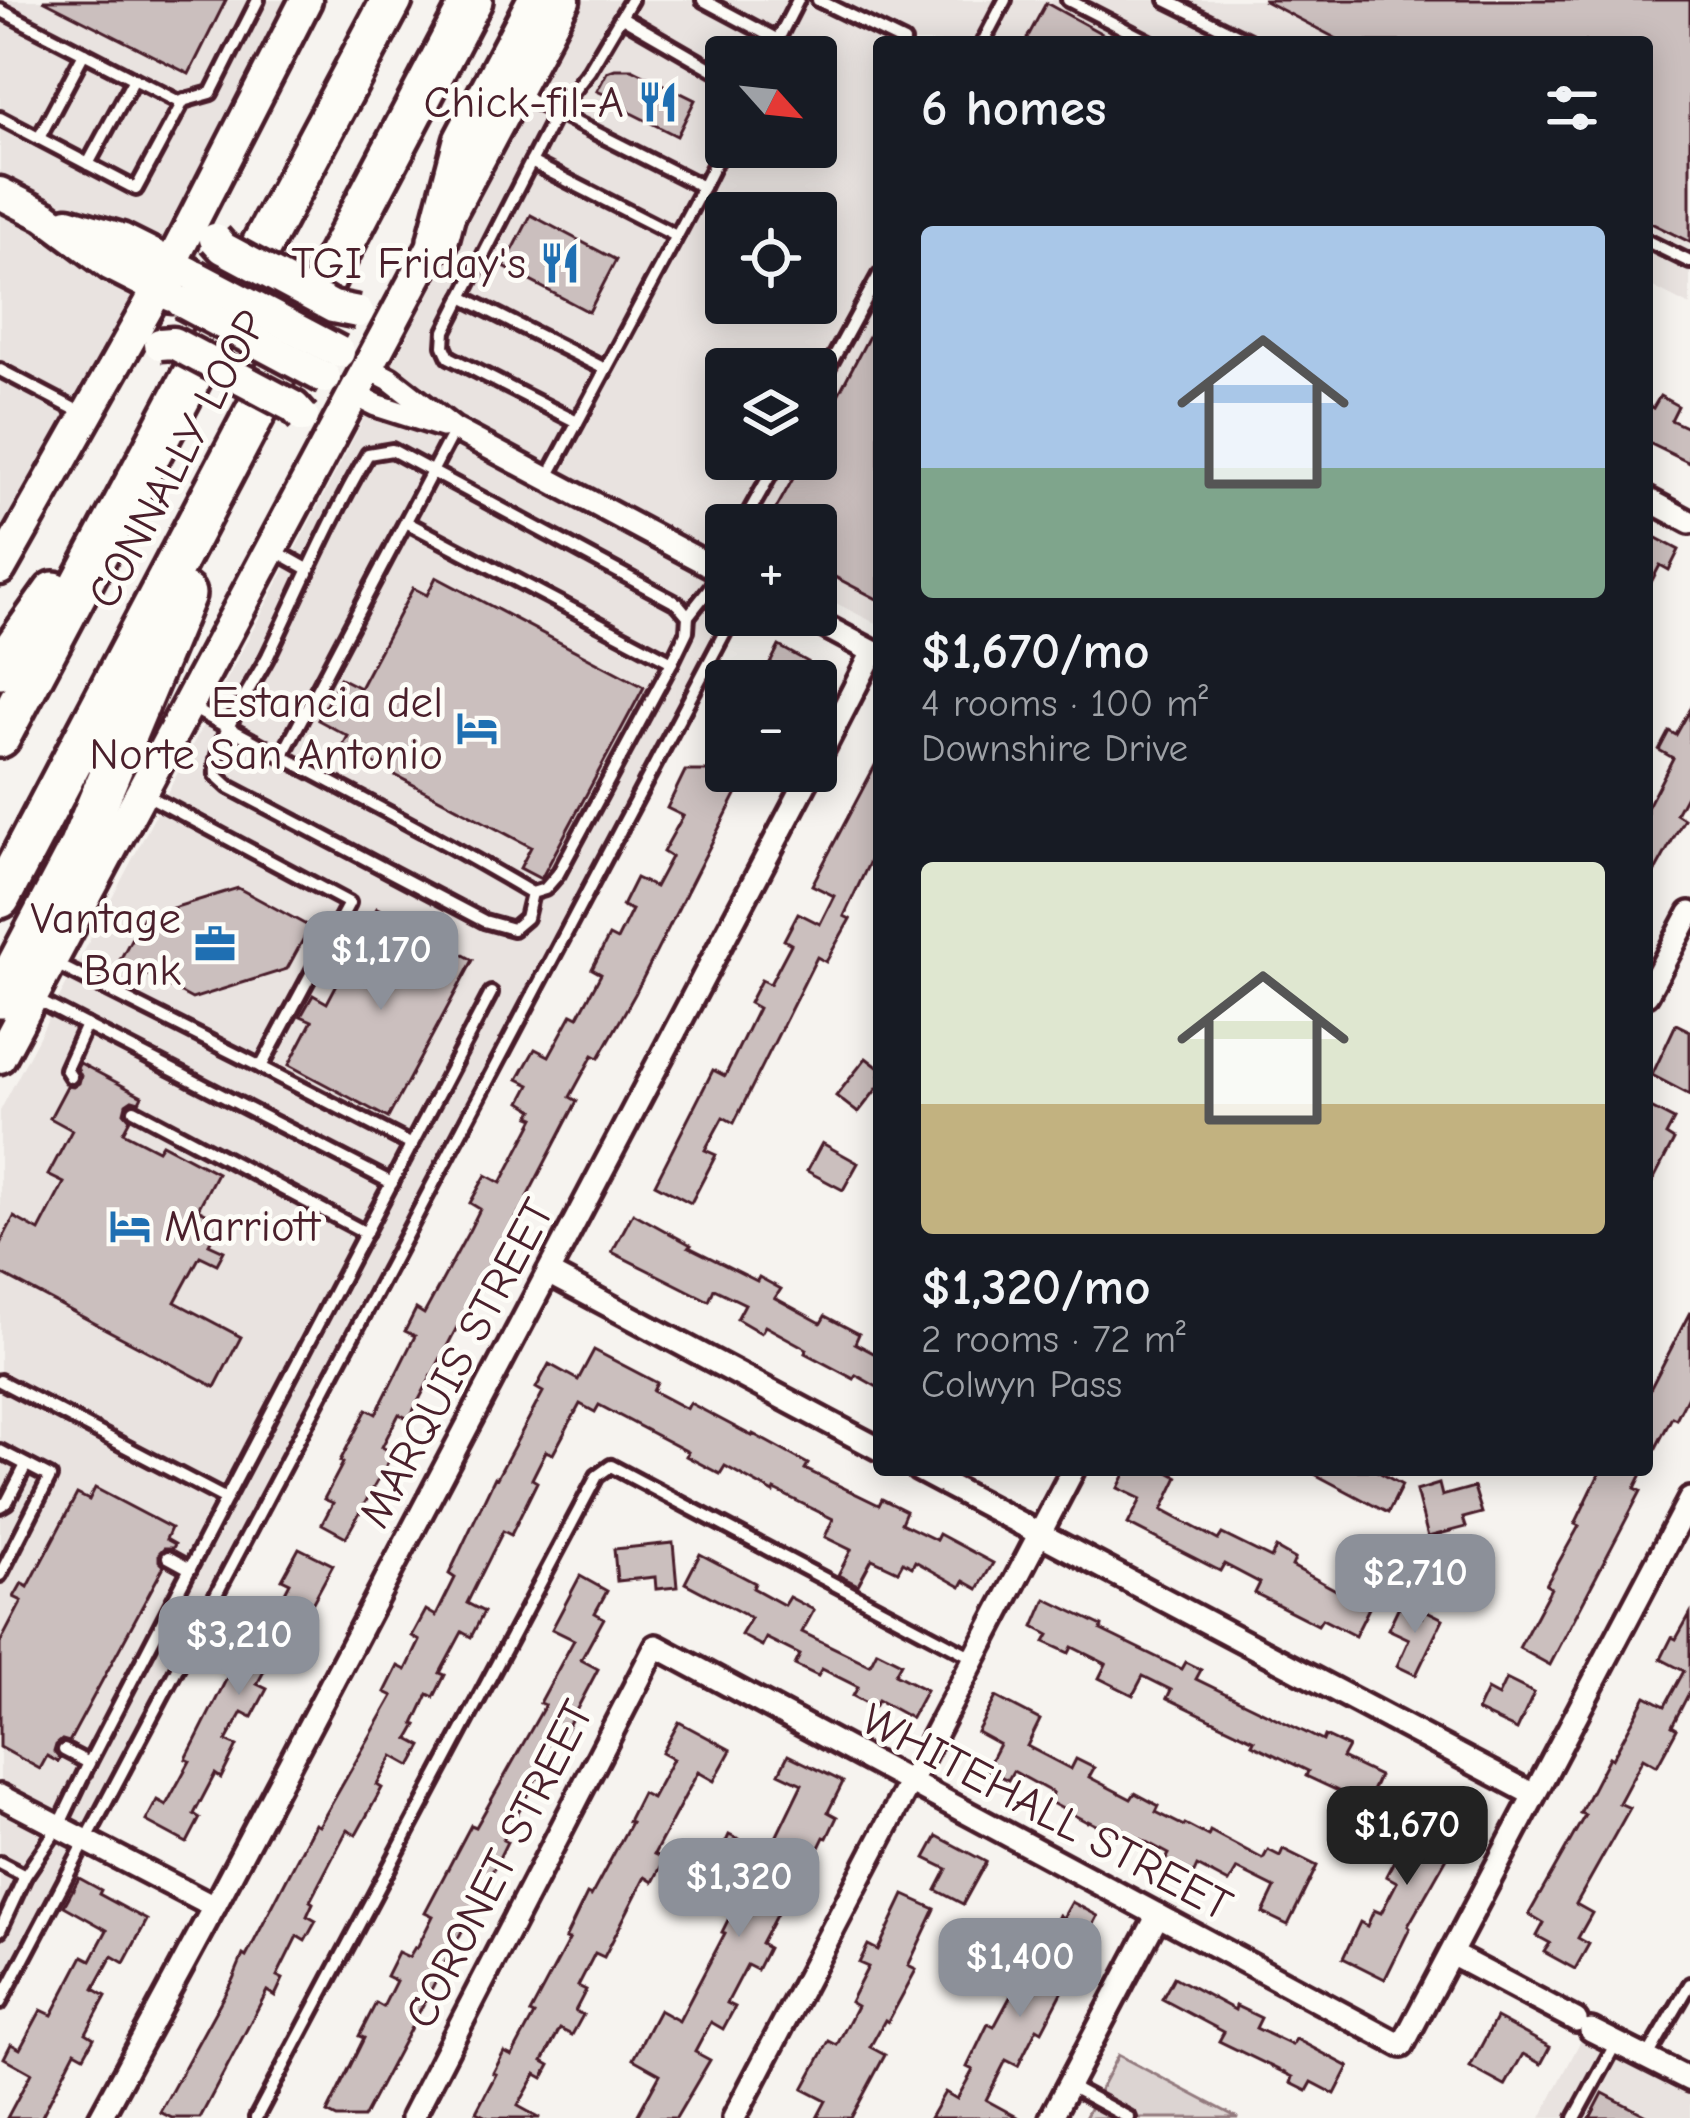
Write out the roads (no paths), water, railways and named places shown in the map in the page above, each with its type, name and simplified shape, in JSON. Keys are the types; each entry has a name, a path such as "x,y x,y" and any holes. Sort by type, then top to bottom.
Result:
{"highway":[{"name":"CONNALLY LOOP","path":"0,737 392,0"},
{"path":"438,240 464,141 538,0"},
{"name":"CONNALLY LOOP","path":"0,898 472,3"},
{"path":"16,998 204,548 239,441"},
{"path":"0,668 145,466"}],"main road":[{"path":"0,569 94,403 177,283 212,188 306,0"},
{"path":"0,1057 16,998 51,962 564,0"},
{"path":"212,188 212,226 223,248 333,307 358,312 388,303 415,280"},
{"path":"0,193 45,216 111,265 177,283 361,380"},
{"path":"94,403 149,346 172,343 295,407 310,437 309,478"}],"street":[{"path":"361,380 376,405 454,429 705,557"},
{"path":"1653,502 1690,522"},
{"path":"837,633 873,651"},
{"path":"837,724 873,658"},
{"name":"MARQUIS STREET","path":"100,2118 801,792"},
{"path":"1653,983 1690,913"},
{"path":"548,1273 873,1446"},
{"path":"930,1476 1534,1795"},
{"path":"734,2118 1070,1476"},
{"path":"1690,1498 1451,1954 1690,2080"},
{"name":"WHITEHALL STREET","path":"656,1646 1402,2046 1451,1954"},
{"name":"CORONET STREET","path":"412,2118 656,1646"},
{"path":"0,1796 214,1906"},
{"path":"1051,2118 1158,1915"}],"lane":[{"path":"0,10 179,102 211,93 258,0"},
{"path":"577,422 449,357 445,331 556,113 589,71 631,0"},
{"path":"703,0 770,36"},
{"path":"780,36 798,0"},
{"path":"818,0 892,36"},
{"path":"985,36 1005,0"},
{"path":"1068,0 1138,36"},
{"path":"1166,0 1239,36"},
{"path":"622,17 705,65"},
{"path":"39,138 84,53"},
{"path":"88,164 134,79"},
{"path":"516,92 703,187"},
{"path":"0,118 136,190 184,100"},
{"path":"531,162 676,236"},
{"path":"547,478 712,168"},
{"path":"1653,244 1690,262"},
{"path":"837,352 873,286"},
{"path":"462,297 605,369"},
{"path":"0,370 94,403"},
{"path":"282,756 454,429"},
{"path":"532,893 526,918 513,929 484,921 229,787 216,775 215,761 229,729 368,454 392,450 678,604 688,616"},
{"path":"406,522 672,662"},
{"path":"272,549 308,569"},
{"path":"189,706 532,893 544,889 558,874 672,662 687,631 688,616 705,596"},
{"path":"0,2003 723,636"},
{"path":"142,792 349,903 261,1067"},
{"path":"51,962 412,1145"},
{"path":"0,1930 25,1876 59,1826 491,993"},
{"path":"16,998 86,1025 392,1183"},
{"path":"71,1077 66,1069 86,1025"},
{"path":"134,1110 366,1233"},
{"path":"0,1382 226,1499"},
{"path":"0,1451 50,1477 0,1575"},
{"path":"0,1506 7,1502 26,1465"},
{"path":"256,2118 597,1476 611,1466 974,1658"},
{"path":"168,1557 190,1568"},
{"path":"64,1750 88,1763"},
{"path":"0,1863 25,1876"},
{"path":"1647,2058 1690,1984"},
{"path":"1575,2118 1616,2043"},
{"path":"1068,2085 1129,2118"}],"place":[{"name":"Chick-fil-A","path":"658,102"},
{"name":"TGI Friday's","path":"560,263"},
{"name":"Estancia del Norte San Antonio","path":"477,728"},
{"name":"Vantage Bank","path":"215,944"},
{"name":"Marriott","path":"130,1226"}]}
